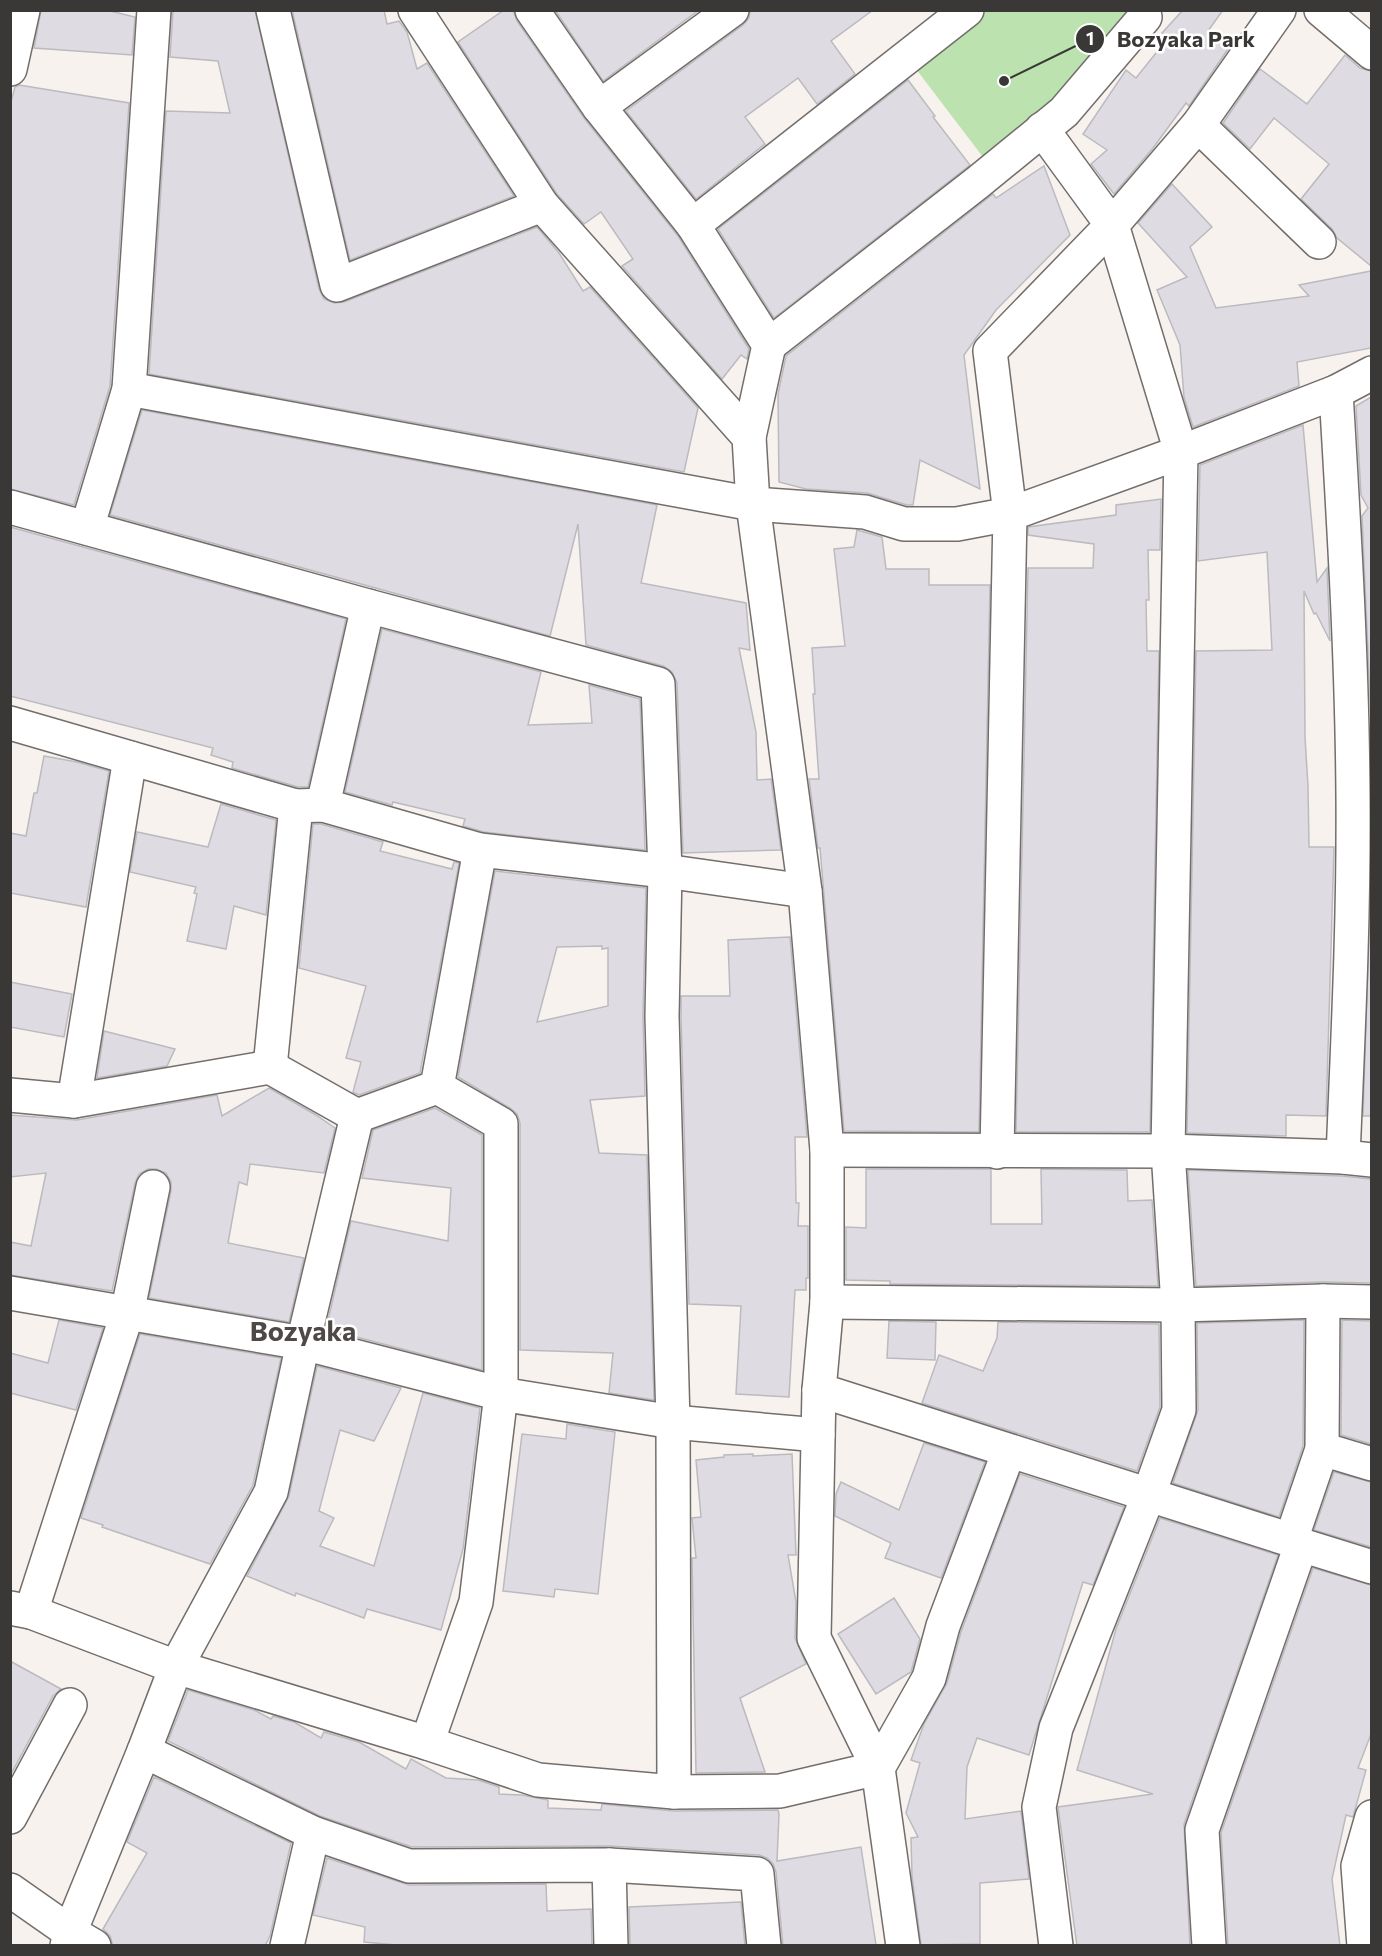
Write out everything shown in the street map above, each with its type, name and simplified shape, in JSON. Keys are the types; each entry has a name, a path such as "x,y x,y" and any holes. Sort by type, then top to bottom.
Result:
{"street":[{"path":"10,69 23,10"},
{"path":"87,528 129,389 154,10"},
{"path":"273,10 337,285 542,205"},
{"path":"415,10 542,205 749,437"},
{"path":"532,10 599,107 693,225 769,345"},
{"path":"599,107 732,10"},
{"path":"693,225 967,10"},
{"path":"997,1152 1010,514 990,351 1112,225 1198,125 1279,10"},
{"path":"1321,10 1371,53"},
{"path":"903,1946 878,1768 814,1638 819,1390 827,1302 827,1150 805,891 753,504 749,437 769,345 1064,112 1145,17"},
{"path":"1198,125 1319,242"},
{"path":"1042,129 1112,225 1181,452 1168,1151 1179,1305 1179,1410 1149,1494 1056,1728 1039,1807 1056,1946"},
{"path":"129,389 753,504 866,512 904,524 957,524 1010,514 1181,452 1336,392 1371,373"},
{"path":"827,1150 1168,1151 1357,1159 1362,790 1360,594 1336,392"},
{"path":"10,507 658,684 665,871 662,1016 673,1422 674,1792"},
{"path":"270,1067 309,805 368,606"},
{"path":"10,723 130,758 480,850 665,871 805,891"},
{"path":"74,1101 130,758"},
{"path":"437,1087 480,850"},
{"path":"10,1095 74,1101 270,1067 357,1116 437,1087 501,1124 501,1394 476,1602 427,1743"},
{"path":"10,1890 77,1941 176,1667 271,1492 303,1343 357,1116"},
{"path":"153,1187 127,1314 21,1610 176,1667 427,1743 538,1780 674,1792 780,1791 878,1768 929,1678 943,1626 1009,1450"},
{"path":"10,1293 303,1343 501,1394 673,1422 818,1435"},
{"path":"1209,1946 1202,1830 1296,1543 1322,1449 1323,1301"},
{"path":"827,1302 1179,1305 1371,1302"},
{"path":"819,1390 1371,1567"},
{"path":"1322,1449 1371,1464"},
{"path":"10,1817 70,1705"},
{"path":"144,1751 313,1833 409,1866 609,1865 758,1874 764,1946"},
{"path":"1364,1946 1358,1866 1371,1817"},
{"path":"287,1946 313,1833"},
{"path":"609,1865 611,1946"}],"green space":[{"path":"1136,10 1137,14 989,165 916,69 987,11"}],"building":[{"path":"41,10 106,10 135,17 132,55 34,48"},
{"path":"173,10 255,10 319,289 324,299 334,303 344,302 537,227 559,253 583,291 590,287 698,408 684,472 149,374 166,111 230,113 218,61 170,57"},
{"path":"292,10 384,10 387,24 399,21 407,32 417,69 427,63 514,196 350,260"},
{"path":"504,10 513,10 517,21 584,118 678,236 749,349 747,359 741,355 722,379 622,266 633,259 601,212 584,224 557,194 458,42"},
{"path":"555,10 699,10 603,81"},
{"path":"750,10 873,10 831,41 855,74 817,104 798,78 745,117 765,144 696,199 626,111 743,25 749,18"},
{"path":"1183,10 1223,10 1208,31 1228,49 1189,106 1186,103 1153,148 1114,194 1091,164 1107,150 1083,134 1126,70 1136,78 1168,38 1162,33"},
{"path":"1345,55 1360,68 1371,71 1371,266 1337,238 1332,229 1301,199 1329,164 1274,118 1250,149 1223,123 1260,69 1307,104"},
{"path":"908,80 970,165 774,318 718,229"},
{"path":"19,85 129,103 110,386 74,505 10,489 10,105 15,87"},
{"path":"1044,166 1070,235 996,310 964,355 980,489 920,460 913,505 867,493 806,489 779,482 778,394 786,356 993,194 996,198"},
{"path":"1172,184 1212,227 1190,247 1216,308 1309,296 1299,285 1371,271 1371,348 1297,362 1299,386 1193,427 1184,397 1180,345 1157,290 1187,277 1138,223"},
{"path":"1371,397 1371,721 1362,516 1368,508 1361,495 1356,406"},
{"path":"142,410 657,505 641,583 746,603 750,650 739,648 756,732 757,780 771,779 781,850 683,853 677,683 672,672 663,666 586,645 578,524 550,636 110,515"},
{"path":"1303,425 1317,582 1327,568 1330,641 1304,591 1305,737 1309,847 1334,847 1326,1116 1286,1115 1286,1136 1187,1133 1196,651 1272,650 1267,552 1198,561 1200,465"},
{"path":"1161,499 1160,550 1148,550 1149,600 1146,600 1147,651 1159,651 1150,1132 1016,1132 1028,568 1093,568 1094,544 1028,535 1028,527 1116,515 1116,505"},
{"path":"10,527 346,619 308,787 298,787 232,768 233,762 211,755 213,748 10,696"},
{"path":"857,530 882,537 886,569 929,569 929,585 990,585 979,1132 844,1131 820,848 818,848 809,779 819,779 812,648 845,646 834,549 854,547"},
{"path":"382,629 541,672 528,725 592,723 589,685 640,699 645,850 484,832 463,826 465,819 393,802 392,805 345,792"},
{"path":"44,756 109,771 86,907 10,893 10,833 26,836"},
{"path":"221,804 276,820 266,915 234,906 226,949 187,941 197,894 194,893 196,887 130,872 137,832 208,847"},
{"path":"313,824 321,824 383,842 380,851 452,869 454,862 459,863 420,1073 359,1095 353,1092 361,1062 346,1058 366,986 299,968"},
{"path":"1371,869 1371,1116 1363,1116"},
{"path":"495,871 646,888 643,1016 645,1096 590,1100 599,1153 647,1155 654,1400 609,1393 613,1353 520,1350 520,1123 517,1114 510,1108 458,1077","holes":["602,946 602,949 608,948 608,1006 537,1022 557,947"]},
{"path":"790,937 807,1137 795,1137 796,1203 799,1203 798,1226 808,1226 808,1278 806,1278 806,1290 795,1290 789,1397 736,1394 741,1306 689,1304 681,996 730,996 728,940"},
{"path":"10,982 72,994 64,1037 10,1027"},
{"path":"104,1031 175,1049 167,1066 97,1078"},
{"path":"269,1088 335,1128 324,1173 250,1164 247,1185 239,1182 228,1243 304,1258 289,1322 149,1298 171,1191 171,1182 166,1173 156,1169 148,1169 139,1174 135,1183 112,1291 10,1275 10,1242 31,1246 46,1173 10,1177 10,1115 77,1120 217,1095 222,1116"},
{"path":"435,1108 482,1135 482,1370 326,1329 351,1221 448,1241 451,1188 362,1178 373,1130"},
{"path":"866,1169 991,1169 991,1224 1042,1224 1041,1169 1127,1170 1128,1201 1152,1200 1158,1286 890,1284 890,1281 846,1280 846,1227 866,1228"},
{"path":"1188,1170 1371,1179 1371,1283 1323,1282 1196,1286"},
{"path":"59,1320 103,1328 76,1410 10,1393 10,1353 48,1363"},
{"path":"1304,1320 1303,1446 1279,1517 1173,1483 1198,1410 1197,1323"},
{"path":"1342,1320 1371,1321 1371,1444 1341,1435"},
{"path":"889,1321 936,1322 935,1360 887,1358"},
{"path":"998,1322 1159,1324 1160,1407 1137,1471 922,1403 939,1355 983,1371 997,1338"},
{"path":"140,1334 281,1358 253,1485 210,1564 81,1518"},
{"path":"317,1366 401,1388 374,1441 340,1430 319,1511 334,1518 320,1546 374,1566 423,1393 480,1408 463,1549 441,1630 367,1609 364,1618 296,1593 295,1596 247,1576 289,1496"},
{"path":"567,1424 615,1432 598,1594 555,1589 554,1597 503,1591 522,1434 566,1439"},
{"path":"924,1443 985,1462 941,1578 885,1558 891,1543 835,1516 836,1494 841,1482 899,1510"},
{"path":"753,1454 753,1456 792,1454 796,1555 788,1555 796,1602 795,1638 806,1664 740,1698 765,1772 696,1773 692,1558 696,1558 692,1518 701,1517 696,1460 724,1457 724,1455"},
{"path":"1334,1472 1371,1482 1371,1547 1314,1530"},
{"path":"1020,1474 1124,1507 1093,1585 1083,1582 1029,1755 977,1738 967,1767 965,1819 1021,1811 1029,1879 980,1883 980,1944 921,1945 912,1876 911,1838 918,1837 906,1813 920,1763 911,1760 924,1724 947,1683 961,1632"},
{"path":"1160,1518 1278,1555 1184,1824 1190,1946 1077,1946 1058,1807 1153,1794 1077,1770 1116,1629"},
{"path":"1313,1568 1371,1585 1371,1734 1358,1768 1366,1770 1353,1817 1346,1815 1332,1879 1340,1946 1228,1946 1221,1833"},
{"path":"894,1598 920,1639 911,1672 876,1694 838,1634"},
{"path":"10,1661 61,1689 53,1696 10,1776"},
{"path":"188,1690 254,1710 271,1719 273,1716 294,1722 321,1738 324,1732 359,1742 406,1769 411,1759 446,1778 478,1780 499,1787 499,1794 522,1795 548,1800 548,1808 601,1810 602,1804 674,1811 778,1810 777,1861 861,1847 876,1945 783,1946 776,1872 773,1864 767,1858 759,1855 609,1846 412,1847 320,1816 168,1741"},
{"path":"154,1777 291,1843 270,1936 265,1946 113,1946 110,1936 103,1929 147,1853 127,1842"},
{"path":"327,1858 409,1885 546,1884 547,1911 591,1909 592,1946 407,1946 364,1942 365,1927 313,1915"},
{"path":"741,1902 745,1946 630,1946 629,1907"}],"place":[{"name":"Bozyaka Park","path":"1004,81"}],"district":[{"name":"Bozyaka","path":"303,1332"}]}
